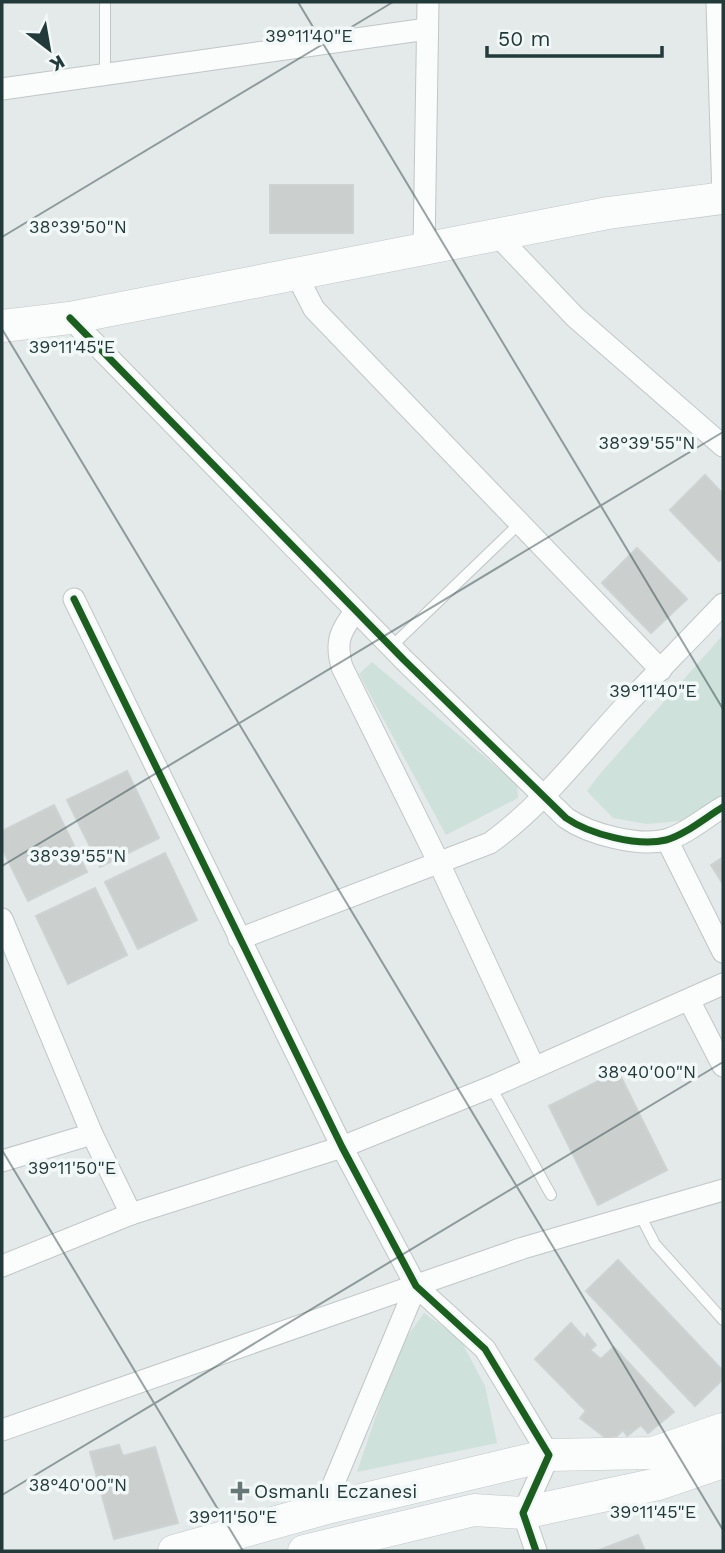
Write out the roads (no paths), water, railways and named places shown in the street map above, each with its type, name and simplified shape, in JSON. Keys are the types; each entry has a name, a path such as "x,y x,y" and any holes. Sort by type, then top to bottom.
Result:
{"main road":[{"path":"2,326 70,318 608,213 723,198"},
{"path":"174,1551 323,1509 549,1455 653,1453 723,1429"},
{"path":"304,1551 474,1510 523,1513 658,1484 723,1462"}],"street":[{"path":"424,249 428,2"},
{"path":"717,2 723,198"},
{"path":"2,89 427,29"},
{"path":"497,235 575,317 723,446"},
{"path":"296,274 314,309 661,670"},
{"path":"70,318 355,611 580,828 608,836 667,840 723,807"},
{"path":"74,599 342,1147 416,1286 485,1349 549,1455 523,1513 536,1551"},
{"path":"239,939 490,843 523,819 545,797 723,604"},
{"path":"355,611 338,637 337,649 342,667 439,863 534,1067"},
{"path":"667,840 723,952"},
{"path":"2,919 12,969 131,1214"},
{"path":"2,1266 131,1214 342,1147 491,1087 723,984"},
{"path":"689,1000 723,1066"},
{"path":"2,1161 92,1134"},
{"path":"2,1430 416,1286 639,1213 723,1190"},
{"path":"323,1509 416,1286"}],"lane":[{"path":"105,2 105,74"},
{"path":"391,647 520,523"},
{"path":"491,1087 551,1195"},
{"path":"639,1213 655,1244 723,1320"}],"place":[{"name":"Osmanlı Eczanesi","path":"240,1491"}]}
